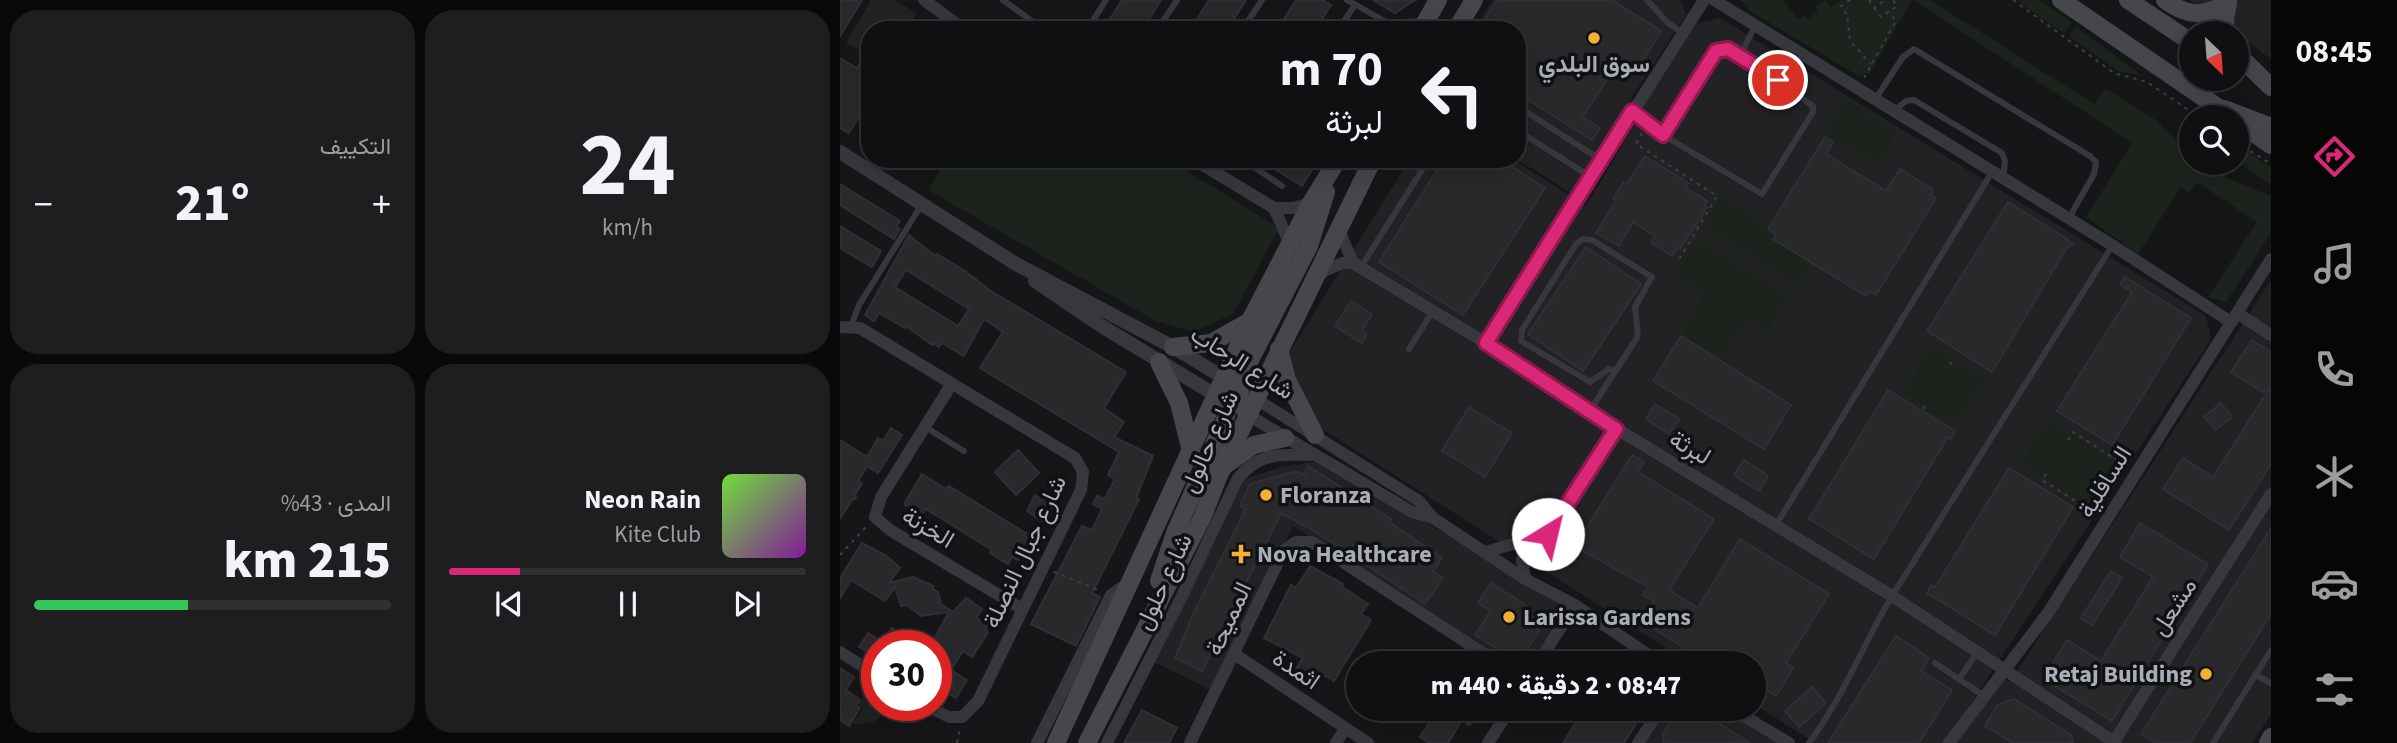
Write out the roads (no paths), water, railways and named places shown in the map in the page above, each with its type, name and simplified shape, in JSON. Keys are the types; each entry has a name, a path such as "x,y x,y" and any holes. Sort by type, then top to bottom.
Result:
{"main road":[{"path":"1426,21 1438,0"},
{"path":"1461,21 1474,0"},
{"path":"2061,0 2215,105"},
{"path":"2128,0 2179,34"},
{"path":"2165,0 2194,15 2215,10 2229,2"},
{"path":"2227,21 2229,2"},
{"path":"2249,66 2271,87"},
{"path":"2249,80 2271,94"},
{"path":"2249,118 2271,127"},
{"path":"2249,130 2271,145"},
{"name":"شارع حالول","path":"1056,743 1191,451 1223,400 1250,321 1311,203 1333,168"},
{"path":"1252,407 1239,399 1231,382 1309,246 1335,168"},
{"name":"شارع حالول","path":"1087,743 1202,518 1219,475 1279,349 1320,273 1369,168"},
{"path":"1174,347 1211,343 1250,321"},
{"path":"1279,349 1287,380 1315,435"},
{"path":"1159,362 1178,402 1191,451"},
{"path":"1142,631 1175,533 1221,428 1223,400"},
{"path":"1219,475 1243,450 1265,441 1284,438"},
{"path":"1202,518 1206,540"},
{"path":"2268,743 2271,737"}],"street":[{"path":"924,0 953,21"},
{"path":"1486,343 1704,0"},
{"path":"1714,0 2112,244 2234,317 2271,335"},
{"name":"شارع الرحاب","path":"840,152 861,165"},
{"name":"شارع الرحاب","path":"867,168 1016,264 1174,347 1231,382"},
{"path":"1209,168 1274,208 1293,208 1311,203"},
{"path":"1274,208 1290,244"},
{"path":"1339,230 1357,265"},
{"name":"السافلية","path":"2004,671 2048,613 2271,259"},
{"path":"1320,273 1342,263 1357,265"},
{"name":"شارع الرحاب","path":"1016,264 1037,283 1223,400 1252,407 1315,435 1419,501 1433,519"},
{"name":"لبرثة","path":"1357,265 1486,343 1616,429 1892,596 2114,743"},
{"name":"شارع جبال النصلة","path":"846,326 1075,458 1080,465 1084,481 1082,490 971,711 962,717 952,717"},
{"name":"الخزنة","path":"951,385 881,497 875,517 890,530 1022,609"},
{"name":"شارع الرحاب","path":"1252,407 1284,438 1412,512 1433,519 1525,579 1575,605 1642,651"},
{"path":"1485,552 1548,534 1557,525 1616,429"},
{"name":"شارع حلول","path":"1107,743 1183,594 1227,495 1245,468 1268,456 1316,455"},
{"name":"مشعل","path":"2114,743 2271,494"},
{"path":"1525,539 1522,560 1525,579"},
{"name":"المميحة","path":"1191,743 1236,655 1284,550 1296,542 1306,541 1479,651"},
{"name":"شارع حلول","path":"1037,743 1111,596 1130,582"},
{"path":"1546,651 1575,605"},
{"path":"840,652 861,665"},
{"name":"اثمدة","path":"1236,655 1368,743"},
{"path":"1949,743 2004,671"},
{"path":"1488,743 1502,721"},
{"path":"1638,743 1653,721"},
{"path":"1752,721 1789,743"},
{"path":"1336,743 1345,729"}],"lane":[{"path":"1003,0 1032,21"},
{"path":"1093,21 1106,0"},
{"path":"1163,21 1177,0"},
{"path":"1248,21 1262,0"},
{"path":"1347,0 1384,21"},
{"path":"1647,0 1668,23 1683,33"},
{"path":"1344,21 1355,5"},
{"path":"1740,56 1756,24"},
{"path":"1632,111 1663,135 1762,194 1813,112 1809,101 1728,49 1716,51 1663,135"},
{"path":"1876,98 1903,57 1914,49 2090,156 2096,162 2094,174 2069,218"},
{"path":"1778,80 1797,50"},
{"path":"1776,524 2004,161 2002,153 1914,100 1906,101 1895,110"},
{"path":"1526,112 1601,160"},
{"path":"1526,136 1591,177"},
{"path":"1259,168 1282,186"},
{"path":"1357,265 1423,168"},
{"path":"846,326 923,202"},
{"path":"1589,412 1616,371 1638,337 1635,307 1652,277 1592,240 1583,239 1576,243 1522,330 1521,341 1590,382 1609,369 1616,371"},
{"path":"1809,743 1839,697 1861,648 1892,596 2112,244"},
{"path":"1409,349 1433,311"},
{"path":"925,427 964,451"},
{"path":"2213,743 2271,650"},
{"path":"1959,679 1977,653"},
{"path":"1935,663 1984,696"},
{"path":"2255,675 2271,683"}],"place":[{"name":"سوق البلدي","path":"1594,38"},
{"name":"Floranza","path":"1266,495"},
{"name":"Nova Healthcare","path":"1241,554"},
{"name":"Larissa Gardens","path":"1509,617"},
{"name":"Retaj Building","path":"2206,674"}]}
